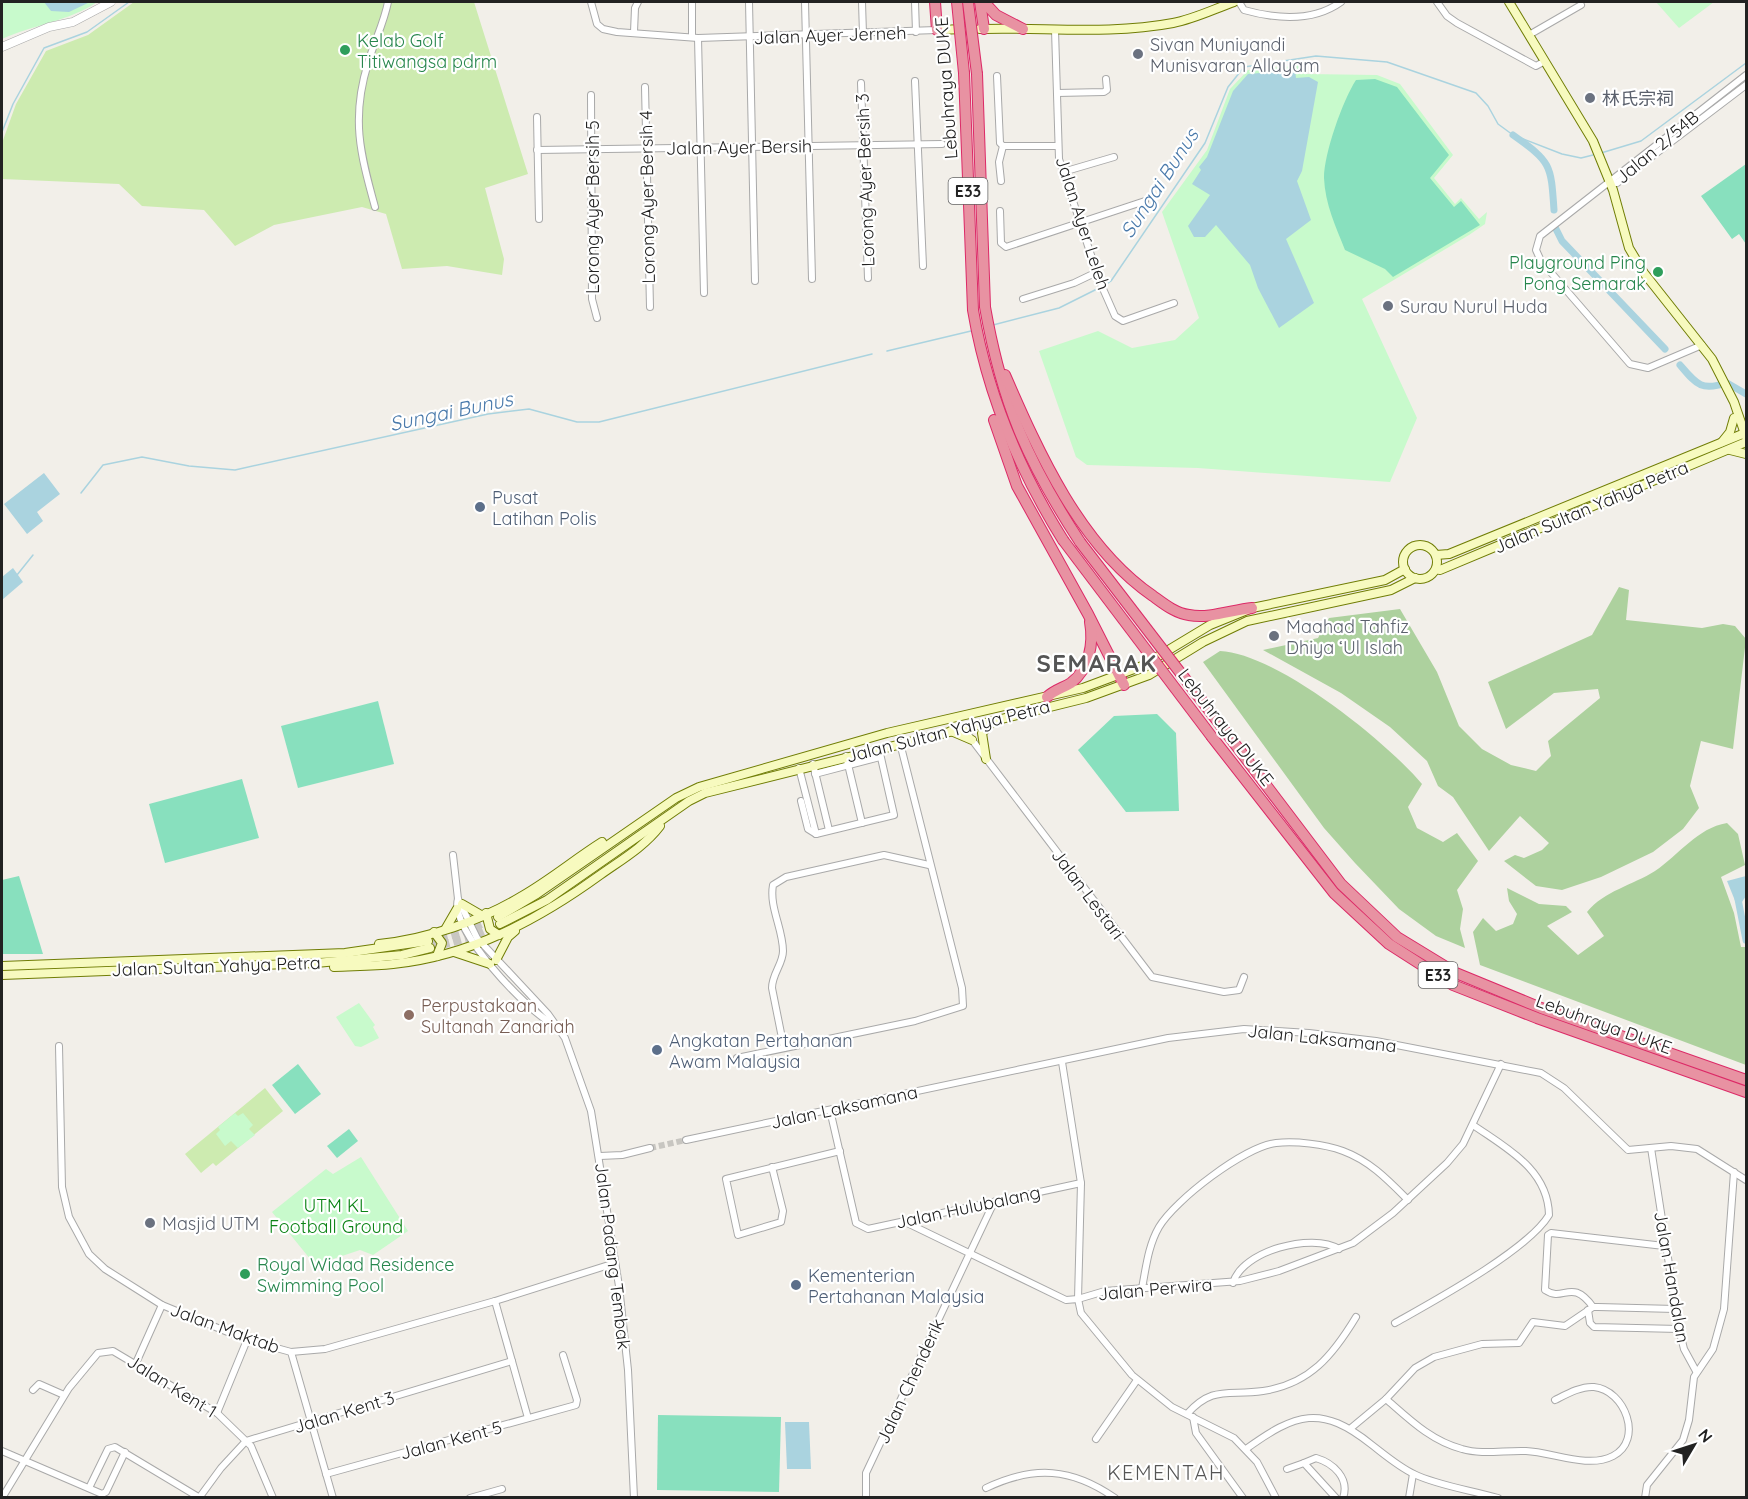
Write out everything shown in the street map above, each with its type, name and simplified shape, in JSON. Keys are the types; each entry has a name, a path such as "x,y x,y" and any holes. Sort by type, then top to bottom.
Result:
{"highway":[{"path":"935,2 937,30"},
{"name":"Lebuhraya DUKE","path":"957,2 964,73 973,310 977,336 987,377 1023,471 1063,540 1334,893 1389,944 1453,985 1537,1018 1746,1092"},
{"name":"Lebuhraya DUKE","path":"968,2 977,74 985,307 990,332 1014,422 1030,458 1080,542 1341,884 1397,937 1456,973 1540,1008 1746,1080"},
{"path":"982,2 984,29"},
{"path":"982,2 996,15 1023,29"},
{"path":"994,350 1022,413 1071,504 1090,534 1137,585 1177,612 1190,615 1202,616 1252,608"},
{"path":"987,377 992,412 1017,486 1088,614 1122,681"},
{"path":"1047,697 1074,680 1086,665 1091,646 1088,614"}],"main road":[{"name":"Jalan Ayer Jerneh","path":"937,30 1055,30 1156,26 1234,2"},
{"path":"1503,2 1510,5 1589,136 1629,248 1664,300 1700,347 1723,384 1745,439"},
{"path":"1723,384 1734,418 1745,439"},
{"path":"1734,418 1724,446 1746,454"},
{"name":"Jalan Sultan Yahya Petra","path":"1724,446 1440,570 1436,569 1425,579 1415,578 1391,590 1246,621 1203,642 1149,675 1122,681 1047,697 972,712 928,723 716,781 685,793 499,921 547,900 688,801 705,793 799,768 814,769 847,761 879,753 900,744 1086,698 1122,681 1142,666 1210,625 1252,608 1385,580 1405,569 1404,555 1413,546 1428,547 1436,555 1449,554 1724,446 1745,439"},
{"path":"1436,555 1436,569"},
{"path":"1405,569 1415,578"},
{"path":"928,723 963,728 972,712"},
{"path":"986,759 982,733 996,719"},
{"path":"951,731 972,740"},
{"path":"290,955 307,950 387,943 464,923 521,897 627,826 647,818"},
{"path":"286,964 303,968 394,964 438,956 478,944 518,928 562,903 651,837 665,819"},
{"path":"446,928 459,904 484,914 490,929 499,934"},
{"path":"454,952 493,962 508,938 518,928"},
{"path":"434,932 442,943 438,956"},
{"name":"Jalan Sultan Yahya Petra","path":"2,966 54,969 286,964 402,955 429,945 345,953 54,969 2,975"}],"street":[{"path":"2,47 49,27 73,22 111,2"},
{"path":"375,207 358,135 357,106 367,63 388,2"},
{"name":"Jalan Ayer Jerneh","path":"591,2 593,18 603,29 695,38 750,38 937,30"},
{"path":"634,32 635,8 638,2"},
{"path":"692,2 704,292"},
{"path":"749,2 755,281"},
{"path":"805,2 812,279"},
{"path":"862,2 863,34"},
{"path":"915,2 916,32"},
{"path":"1239,2 1244,10 1257,13 1312,16 1341,2"},
{"path":"1437,2 1447,16 1536,66 1545,61"},
{"path":"1529,35 1581,5"},
{"name":"Jalan Ayer Leleh","path":"1055,30 1058,146 1063,172 1100,282 1115,316 1123,321 1174,303"},
{"name":"Jalan 2/54B","path":"1608,184 1746,75"},
{"path":"997,76 1000,139 1003,146 999,162 1001,181"},
{"path":"1057,93 1104,92 1107,90 1106,79"},
{"path":"915,81 923,266"},
{"name":"Lorong Ayer Bersih 3","path":"861,83 868,278"},
{"name":"Jalan 2/54B","path":"1608,184 1617,183 1746,85"},
{"name":"Lorong Ayer Bersih 4","path":"645,87 650,307"},
{"name":"Lorong Ayer Bersih 5","path":"591,95 592,299 597,318"},
{"path":"537,117 539,219"},
{"name":"Jalan Ayer Bersih","path":"537,150 942,144"},
{"path":"1003,146 1058,146"},
{"path":"1063,172 1114,157"},
{"path":"1608,184 1540,236 1536,250 1541,261 1630,364 1648,368 1700,347"},
{"path":"1000,211 1000,243 1006,247 1145,201"},
{"path":"1023,299 1074,283 1096,272"},
{"name":"Jalan Lestari","path":"963,728 1152,977 1224,992 1239,990 1244,977"},
{"path":"737,1058 915,1021 963,1006 962,988 900,744"},
{"path":"801,801 808,829 816,834 894,815 879,753"},
{"path":"847,761 862,822"},
{"path":"799,768 816,834"},
{"path":"814,769 829,830"},
{"path":"453,855 459,904 464,923"},
{"path":"784,1048 772,988 772,978 783,954 773,885 786,877 884,855 929,865"},
{"name":"Jalan Padang Tembak","path":"464,923 493,962 544,1019 554,1024 565,1038 591,1111 600,1156 628,1370 634,1497"},
{"name":"Jalan Laksamana","path":"686,1140 1188,1034 1244,1029 1376,1041 1541,1073 1553,1080 1628,1150 1671,1146 1697,1149 1746,1180"},
{"name":"Jalan Maktab","path":"59,1046 62,1187 69,1217 89,1254 97,1262 162,1305 247,1340 291,1352 347,1344 615,1263"},
{"path":"1062,1062 1081,1182 1078,1299 1081,1313 1137,1380 1162,1401 1226,1433 1245,1449 1266,1476 1276,1497"},
{"name":"Jalan Perwira","path":"1078,1299 1105,1291 1233,1283 1280,1271 1353,1243 1408,1200 1447,1163 1463,1144 1501,1064"},
{"path":"772,1167 783,1211 781,1222 738,1235 726,1179 772,1167 840,1151 830,1110"},
{"path":"1395,1323 1503,1257 1544,1224 1549,1215 1545,1188 1523,1161 1512,1149 1503,1147 1473,1125"},
{"path":"1142,1288 1149,1251 1159,1226 1211,1177 1240,1158 1274,1143 1309,1144 1342,1150 1375,1168 1408,1200"},
{"path":"600,1156 622,1155 650,1148"},
{"name":"Jalan Handalan","path":"1651,1148 1664,1246 1679,1329 1684,1348 1696,1371"},
{"name":"Jalan Hulubalang","path":"840,1151 856,1223 868,1229 1081,1182"},
{"path":"1645,1497 1647,1485 1683,1440 1689,1420 1696,1371 1713,1349 1724,1309 1734,1172"},
{"name":"Jalan Chenderik","path":"867,1497 866,1473 994,1202"},
{"path":"929,1234 924,1224 930,1215"},
{"path":"903,1221 1066,1300 1078,1299"},
{"path":"1664,1246 1551,1233 1548,1235 1545,1290 1553,1293 1578,1292 1584,1295 1590,1309 1590,1323 1594,1327 1679,1329"},
{"name":"Jalan Perwira","path":"1233,1283 1236,1272 1245,1263 1287,1246 1319,1242 1340,1249"},
{"path":"495,1301 528,1418"},
{"path":"136,1363 162,1305"},
{"path":"1351,1428 1386,1399 1414,1368 1434,1357 1482,1344 1519,1343 1533,1322 1565,1326 1590,1309 1675,1309"},
{"path":"1190,1415 1207,1396 1265,1391 1305,1376 1337,1350 1356,1317"},
{"path":"217,1413 247,1340"},
{"name":"Jalan Kent 1","path":"64,1395 98,1353 113,1351 217,1413 257,1454 273,1497"},
{"path":"291,1352 333,1497"},
{"name":"Jalan Kent 5","path":"326,1474 576,1405 577,1400 563,1355"},
{"name":"Jalan Kent 3","path":"200,1497 220,1468 246,1441 512,1361"},
{"path":"1096,1439 1137,1380"},
{"path":"2,1497 64,1395 39,1384 33,1390"},
{"path":"1386,1399 1423,1430 1463,1450 1526,1451 1589,1460 1612,1456 1625,1445 1629,1431 1628,1415 1609,1394 1597,1387 1587,1388 1555,1400"},
{"path":"1190,1415 1196,1433 1243,1497"},
{"path":"1245,1449 1280,1426 1297,1420 1321,1418 1351,1428 1413,1474 1498,1497"},
{"path":"89,1488 108,1449 115,1447 200,1497"},
{"path":"2,1451 104,1494 125,1452"},
{"path":"1287,1469 1316,1458 1334,1466 1342,1478 1345,1491 1343,1497"},
{"path":"1304,1463 1336,1497"},
{"path":"986,1488 1011,1476 1042,1472 1081,1478 1094,1483 1115,1497"},
{"path":"1409,1497 1413,1474"},
{"path":"470,1497 502,1489"}],"green space":[{"path":"2,2 97,2 75,14 2,39"},
{"path":"134,2 474,2 528,174 485,188 504,259 502,275 447,266 402,269 386,214 362,207 274,225 235,246 204,210 142,206 119,184 2,179 2,143 16,104 46,51 88,35"},
{"path":"1656,2 1714,2 1679,28"},
{"path":"1303,65 1306,74 1377,75 1400,84 1453,155 1434,178 1455,204 1461,198 1479,219 1487,212 1485,224 1362,299 1417,418 1390,482 1198,468 1087,465 1076,457 1039,351 1098,331 1132,348 1175,340 1199,318 1162,212 1207,150 1230,89 1248,70"},
{"path":"1375,79 1397,87 1449,155 1430,178 1454,207 1461,201 1480,225 1393,277 1385,269 1345,250 1326,197 1324,178 1327,155 1335,127 1356,80"},
{"path":"1746,164 1746,244 1739,234 1732,239 1701,196"},
{"path":"1619,587 1629,590 1626,620 1702,628 1723,624 1735,626 1746,639 1733,749 1701,741 1690,786 1699,808 1683,829 1653,852 1601,877 1562,890 1536,886 1504,861 1515,855 1524,858 1542,850 1549,843 1520,816 1489,851 1453,797 1438,786 1427,761 1390,727 1341,693 1263,650 1318,638 1329,618 1400,609 1437,672 1459,726 1482,749 1511,765 1536,771 1551,756 1548,741 1600,698 1598,689 1554,693 1506,729 1488,682 1592,635"},
{"path":"1220,651 1243,656 1270,667 1328,702 1383,745 1422,784 1408,807 1417,828 1443,842 1457,833 1478,861 1457,890 1463,909 1460,929 1465,948 1436,936 1399,909 1324,828 1203,662"},
{"path":"378,701 394,764 298,788 281,726"},
{"path":"1157,714 1176,733 1179,811 1126,812 1078,750 1114,716"},
{"path":"242,779 259,838 165,863 149,804"},
{"path":"1727,823 1738,834 1745,865 1721,877 1734,913 1741,947 1746,947 1746,1065 1480,965 1473,932 1483,918 1496,931 1513,924 1517,914 1509,901 1507,888 1539,904 1566,906 1572,912 1547,926 1578,955 1604,936 1587,912 1594,905 1610,893 1664,865 1706,830"},
{"path":"19,876 43,954 2,954 2,880"},
{"path":"359,1003 375,1025 373,1027 379,1038 361,1047 355,1046 336,1017"},
{"path":"298,1064 321,1094 295,1114 272,1085"},
{"path":"265,1088 283,1111 216,1166 213,1163 201,1173 185,1154"},
{"path":"235,1113 238,1116 243,1113 253,1125 249,1129 255,1135 238,1148 231,1141 225,1146 216,1134 220,1130 218,1127"},
{"path":"349,1129 358,1141 337,1158 327,1146"},
{"name":"UTM KL Football Ground","path":"361,1157 408,1231 373,1255 360,1250 315,1265 272,1212 326,1169 333,1174"},
{"path":"658,1415 781,1417 779,1492 657,1490"}],"water":[{"path":"44,2 90,2 69,12 51,11"},
{"path":"1295,70 1296,78 1309,77 1318,82 1302,171 1297,181 1311,220 1286,239 1314,303 1279,328 1258,288 1250,265 1216,225 1205,237 1194,237 1188,226 1210,195 1192,184 1201,170 1199,167 1207,157 1233,91 1248,74"},
{"path":"44,473 60,494 37,512 43,521 27,534 4,504"},
{"path":"13,568 23,582 2,600 2,577"},
{"path":"1746,876 1746,896 1738,908 1727,881"},
{"path":"785,1422 809,1422 811,1469 787,1469"}],"waterway":[{"path":"2,132 13,104 44,48 87,32 129,2"},
{"name":"Sungai Bunus","path":"1105,285 1111,281 1205,143 1228,87 1244,67 1316,56 1387,62 1476,93 1488,106 1498,124 1513,135 1562,154 1581,158 1593,155"},
{"name":"Sungai Bunus","path":"1601,153 1641,141 1746,63"},
{"path":"1513,135 1542,158 1547,165 1552,183 1554,210"},
{"path":"1555,227 1562,241 1665,349"},
{"name":"Sungai Bunus","path":"993,325 1059,308 1101,287"},
{"name":"Sungai Bunus","path":"887,351 971,331"},
{"name":"Sungai Bunus","path":"81,493 103,465 142,457 189,466 235,470 488,414 529,409 577,422 599,422 872,354"},
{"path":"1680,365 1700,385 1711,386 1727,383 1746,394"},
{"name":"Sungai Bunus","path":"17,575 33,555"},
{"path":"1738,899 1746,940"}],"tunnel":[{"path":"428,941 463,932 498,917"},
{"path":"430,948 468,938 500,924"},
{"path":"650,1148 686,1140"}],"place":[{"name":"Kelab Golf Titiwangsa pdrm","path":"345,50"},
{"name":"Sivan Muniyandi Munisvaran Allayam","path":"1138,54"},
{"name":"林氏宗祠","path":"1590,98"},
{"name":"Playground Ping Pong Semarak","path":"1658,272"},
{"name":"Surau Nurul Huda","path":"1388,306"},
{"name":"Pusat Latihan Polis","path":"480,507"},
{"name":"Maahad Tahfiz Dhiya ‘Ul Islah","path":"1274,636"},
{"name":"Perpustakaan Sultanah Zanariah","path":"409,1015"},
{"name":"Angkatan Pertahanan Awam Malaysia","path":"657,1050"},
{"name":"Masjid UTM","path":"150,1223"},
{"name":"Royal Widad Residence Swimming Pool","path":"245,1274"},
{"name":"Kementerian Pertahanan Malaysia","path":"796,1285"}],"district":[{"name":"SEMARAK","path":"1097,663"},
{"name":"KEMENTAH","path":"1166,1472"}]}
